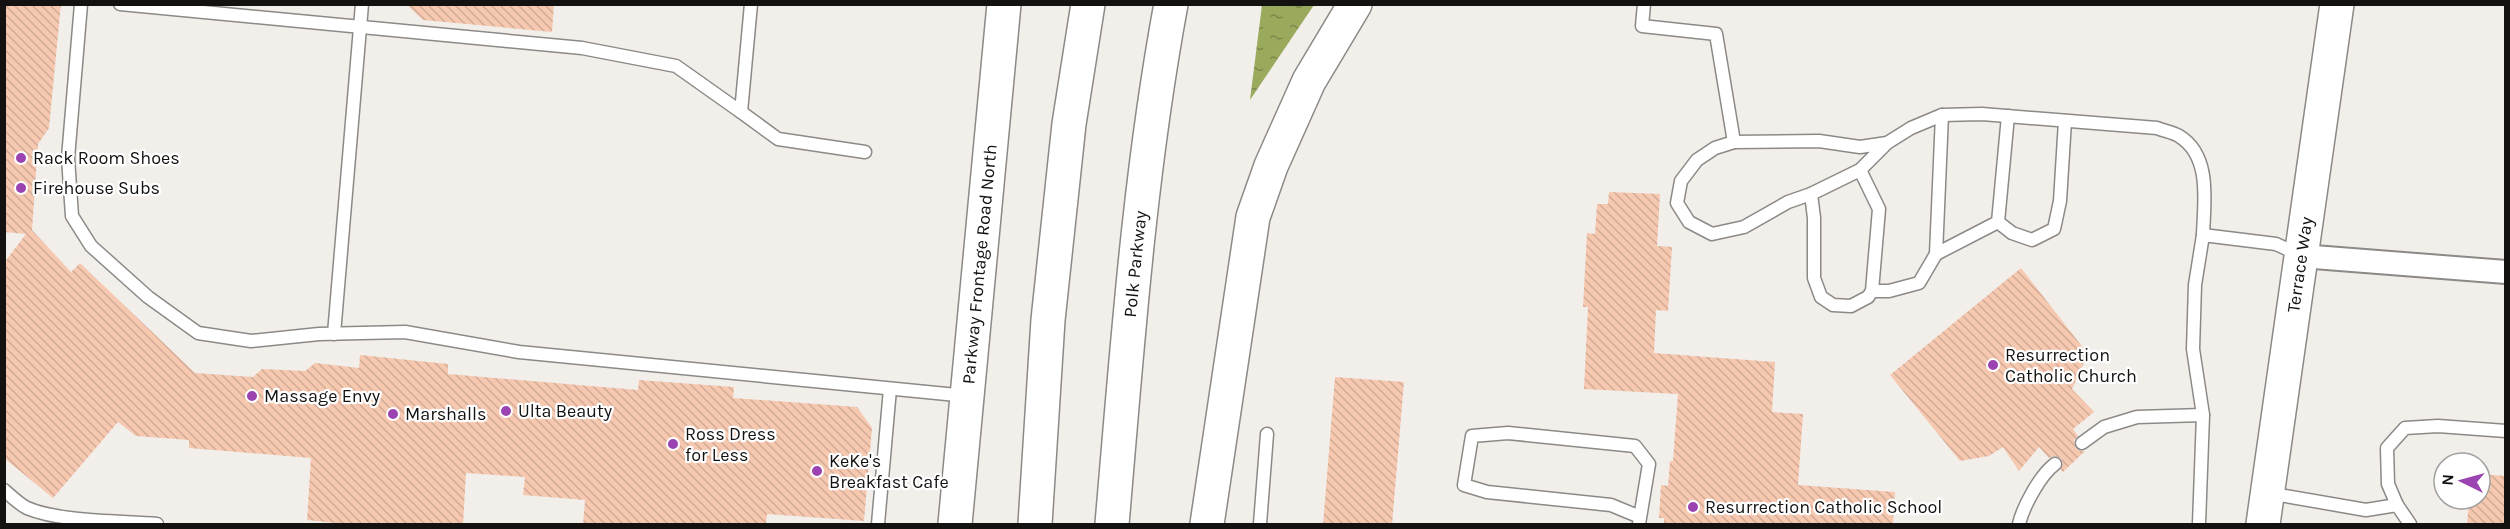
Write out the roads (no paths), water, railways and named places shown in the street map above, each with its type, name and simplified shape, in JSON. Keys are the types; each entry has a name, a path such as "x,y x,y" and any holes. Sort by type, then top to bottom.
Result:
{"main road":[{"name":"Parkway Frontage Road North","path":"955,525 1004,4"},
{"path":"1035,525 1048,320 1069,124 1088,4"},
{"name":"Polk Parkway","path":"1112,525 1133,286 1150,142 1171,4"},
{"path":"1206,525 1253,217 1271,166 1309,81 1355,4"},
{"name":"Terrace Way","path":"2265,509 2337,4"}],"street":[{"path":"2301,256 2505,272"}],"lane":[{"path":"81,4 68,158 72,216 91,246 148,297 198,333 251,341 334,334 405,333 519,352 967,396"},
{"path":"120,4 582,48 676,66 778,139 865,152"},
{"path":"334,334 362,4"},
{"path":"741,112 751,4"},
{"path":"1644,4 1642,26 1716,34 1734,142"},
{"path":"1887,143 1860,147 1819,141 1734,142 1715,148 1697,160 1681,181 1677,203 1689,222 1712,234 1744,226 1788,202 1811,194 1860,170 1887,143 1911,128 1942,115 1982,114 2157,128 2179,136 2198,153 2205,192 2203,236 2195,285 2193,349 2203,415 2199,525"},
{"path":"1872,291 1889,291 1919,283 1936,254 1942,115"},
{"path":"1998,222 2008,116"},
{"path":"1998,222 2012,233 2032,240 2054,229 2060,201 2066,121"},
{"path":"1811,194 1814,278 1821,297 1833,305 1851,306 1868,297 1872,291 1879,209 1860,170"},
{"path":"1936,254 1998,222"},
{"path":"2203,236 2276,244 2301,256"},
{"path":"878,525 891,389"},
{"path":"2082,443 2104,427 2137,417 2203,415"},
{"path":"2410,525 2397,505 2388,484 2387,448 2405,428 2438,426 2505,431"},
{"path":"1508,433 1635,446 1649,464 1639,521 1611,505 1487,492 1464,485 1472,436 1508,433"},
{"path":"1260,525 1267,434"},
{"path":"2019,525 2022,513 2043,478 2055,464"},
{"path":"4,490 24,507 38,512 158,525"},
{"path":"2265,509 2366,510 2397,505"}],"water":[{"path":"1262,5 1314,5 1250,100"}],"place":[{"name":"Rack Room Shoes","path":"21,158"},
{"name":"Firehouse Subs","path":"21,188"},
{"name":"Resurrection Catholic Church","path":"1993,365"},
{"name":"Massage Envy","path":"252,396"},
{"name":"Ulta Beauty","path":"506,411"},
{"name":"Marshalls","path":"393,414"},
{"name":"Ross Dress for Less","path":"673,444"},
{"name":"KeKe's Breakfast Cafe","path":"817,471"},
{"name":"Resurrection Catholic School","path":"1693,507"}]}
